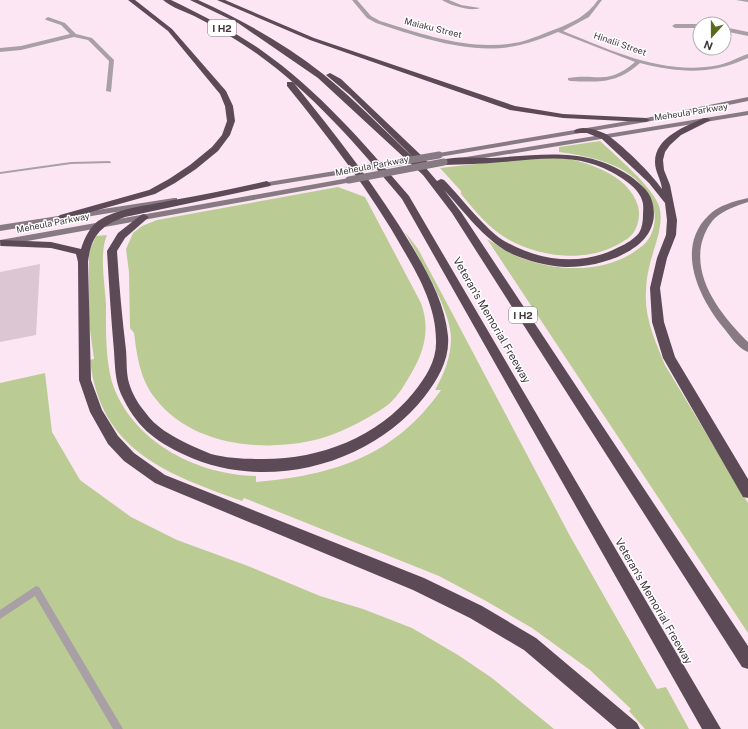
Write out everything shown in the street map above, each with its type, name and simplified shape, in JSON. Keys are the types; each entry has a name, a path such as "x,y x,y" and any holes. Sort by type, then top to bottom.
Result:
{"highway":[{"path":"63,218 152,192 193,168 215,149 226,135 231,121 229,106 223,93 170,30 131,0"},
{"name":"Veteran's Memorial Freeway","path":"166,0 202,17 234,35 273,63 315,98 356,139 406,198 712,729"},
{"name":"I H2","path":"193,0 240,22 321,76 426,173 456,212 748,660"},
{"path":"220,0 312,39 513,108 538,114 566,117 646,120"},
{"path":"240,22 298,53 354,93 389,129 411,148 490,236 504,245 527,256 552,262 577,263 598,261 620,252 632,244 644,233 648,223 646,199 637,187 618,172 589,160 545,155 496,160 441,158"},
{"path":"144,217 116,240 112,250 116,322 123,383 140,417 158,434 180,446 214,461 252,466 285,465 327,456 366,440 388,425 418,398 435,371 442,349 442,334 435,302 413,258 378,200 316,116 273,63"},
{"path":"707,120 678,133 667,143 661,152 659,160 660,170 666,185 670,209 671,235 662,258 655,288 658,322 669,358 748,492"},
{"path":"578,131 588,131 605,137 652,181 664,196 670,209"},
{"path":"267,184 222,195 128,213 109,219 100,224 88,242 83,252 85,380 96,412 113,440 129,457 160,479 418,584 476,612 530,644 631,729"},
{"path":"1,243 51,244 65,246 80,252 83,262"}],"main road":[{"name":"Meheula Parkway","path":"1,243 348,180 441,158 578,131 646,120 748,99"},
{"name":"Meheula Parkway","path":"0,228 143,206 346,171 605,137 748,113"},
{"path":"748,200 729,207 708,220 700,236 695,252 703,290 718,315 748,348"}],"street":[{"name":"Maiaku Street","path":"354,0 369,17 378,22 460,45 491,46 519,44 583,20 589,15 600,0"},
{"path":"444,0 460,6 477,8"},
{"path":"738,0 748,1"},
{"path":"48,20 63,24 74,35"},
{"path":"675,26 692,26"},
{"name":"Hinalii Street","path":"557,30 638,62 678,68 696,69 719,67 748,56"},
{"path":"732,31 748,34"},
{"path":"0,50 22,48 74,35 90,39 112,61 108,91"},
{"path":"570,79 599,80 618,77 628,72 638,62"}],"lane":[{"path":"0,173 71,163 109,162"},
{"path":"0,615 36,590 118,729"}],"green space":[{"path":"600,141 641,181 655,198 659,206 661,221 660,229 646,283 647,311 655,339 665,365 748,503 748,633 487,239 519,257 538,263 568,268 583,268 612,263 626,257 643,245 652,232 655,216 651,201 644,189 635,179 625,171 600,160 559,152 559,147"},
{"path":"556,156 580,162 604,171 616,177 625,185 633,195 639,212 637,224 630,237 604,251 576,256 532,250 506,238 493,229 461,194 461,191 440,168 536,157"},
{"path":"338,187 365,197 421,303 424,312 426,330 423,347 416,364 404,385 389,404 369,417 341,431 310,441 290,444 247,444 226,441 205,435 187,426 170,414 155,398 146,383 140,367 134,333 130,328 129,272 126,249 133,233 142,226 157,220"},
{"path":"405,232 418,249 570,536 657,689 666,687 689,729 645,729 629,711 631,709 590,670 532,628 486,601 439,576 244,498 242,501 214,491 164,469 142,454 123,437 107,417 96,391 90,360 94,359 89,323 89,252 96,236 107,235 103,251 103,269 106,304 107,347 111,379 124,408 137,425 154,440 172,453 192,462 213,470 256,476 256,482 311,474 360,458 382,447 403,432 423,413 441,390 435,390 446,365 451,345 450,326 446,313 433,284"},
{"path":"45,373 52,432 80,480 131,517 177,540 248,566 320,596 363,609 412,628 458,655 492,678 554,729 0,729 0,383"}],"building":[{"path":"40,264 36,335 0,342 0,272"}]}
